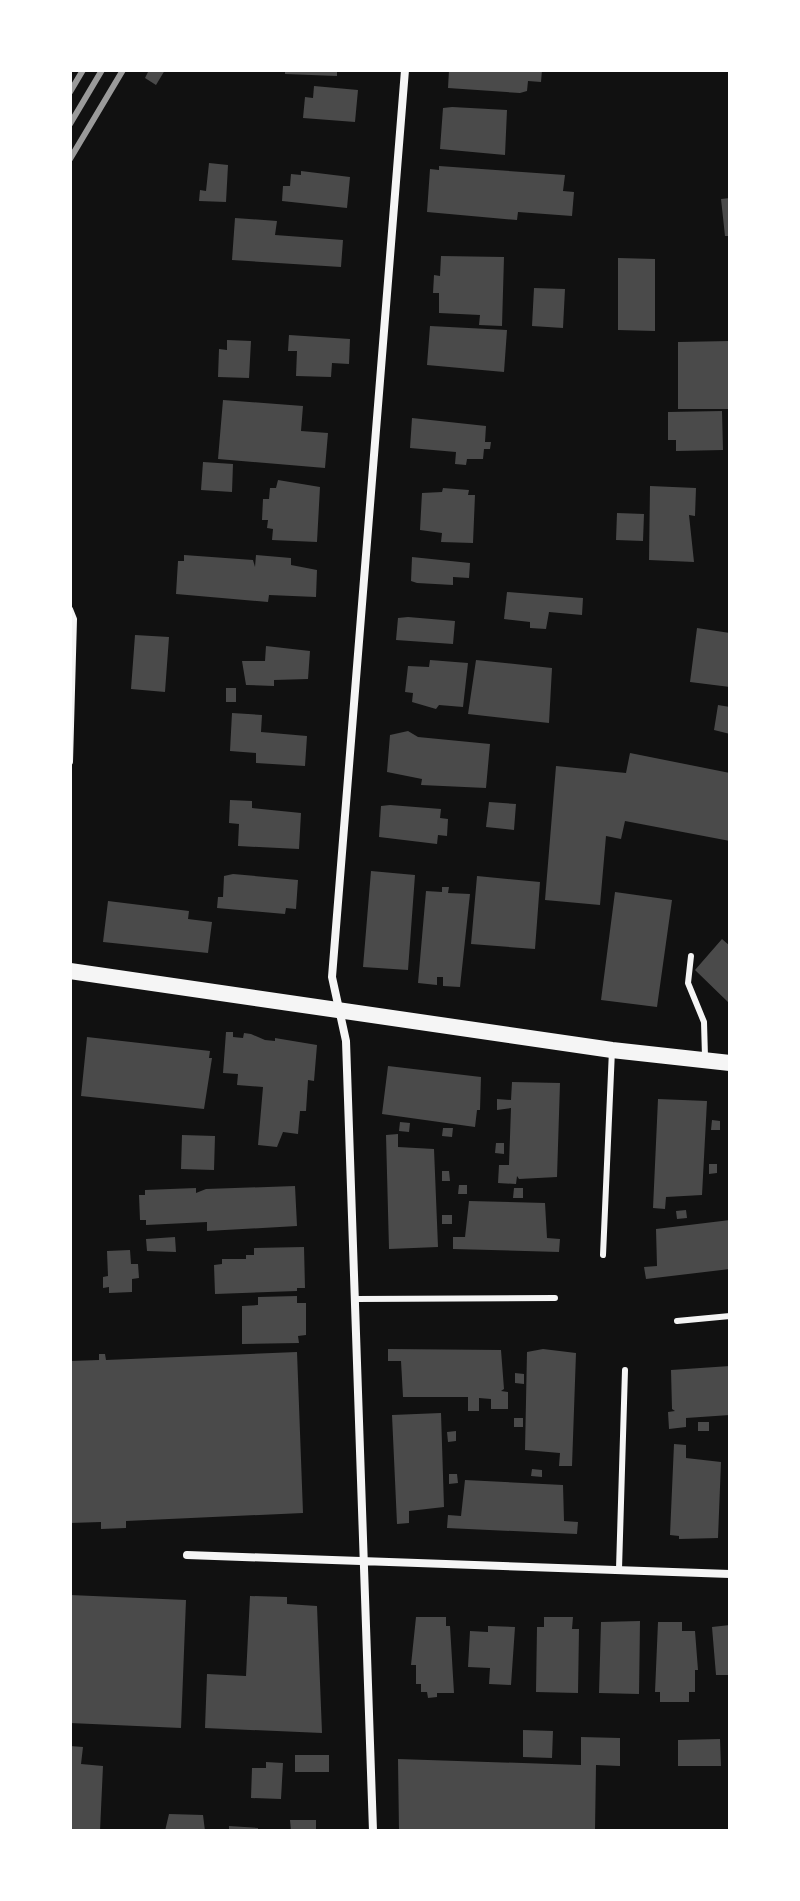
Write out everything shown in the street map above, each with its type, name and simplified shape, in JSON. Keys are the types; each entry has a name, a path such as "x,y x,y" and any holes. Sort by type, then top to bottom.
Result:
{"main road":[{"path":"70,971 612,1050 730,1063"}],"street":[{"path":"373,1831 346,1041 332,977 405,70"},
{"path":"187,1555 730,1574"}],"lane":[{"path":"70,609 74,619 70,762"},
{"path":"691,956 688,983 704,1022 705,1061"},
{"path":"603,1255 612,1050"},
{"path":"356,1299 555,1298"},
{"path":"677,1321 730,1316"},
{"path":"619,1569 625,1370"}],"building":[{"path":"149,70 165,70 156,85 145,78"},
{"path":"285,70 337,70 337,76 285,74"},
{"path":"449,70 542,70 541,82 528,81 527,91 520,93 448,88"},
{"path":"314,86 358,90 355,122 303,118 305,97 313,98"},
{"path":"443,108 507,110 505,155 440,149"},
{"path":"209,163 228,165 226,202 199,201 200,190 206,191"},
{"path":"439,166 565,175 563,191 574,192 572,216 518,212 517,220 427,212 430,169 439,170"},
{"path":"301,171 350,177 347,208 282,201 283,186 290,186 291,174 301,175"},
{"path":"730,198 730,236 725,236 721,199"},
{"path":"235,218 277,221 275,235 343,240 341,267 232,260"},
{"path":"441,256 504,257 502,326 479,325 480,315 439,313 439,293 433,293 434,275 440,276"},
{"path":"618,258 655,259 655,331 618,330"},
{"path":"534,288 565,289 563,328 532,326"},
{"path":"430,326 507,330 504,372 427,365"},
{"path":"289,335 350,339 349,364 332,363 331,377 296,376 297,351 288,351"},
{"path":"227,340 251,341 249,378 218,377 219,349 227,350"},
{"path":"730,341 730,409 678,409 678,342"},
{"path":"223,400 303,406 301,431 328,433 325,468 218,459"},
{"path":"722,411 723,450 676,451 676,440 668,440 668,412"},
{"path":"412,418 486,426 485,442 491,442 490,449 484,449 483,459 467,459 466,465 455,464 456,452 410,448"},
{"path":"203,462 233,464 232,492 201,490"},
{"path":"278,480 320,487 317,542 272,540 273,529 267,528 268,520 262,520 263,499 269,499 270,488 276,488"},
{"path":"650,486 696,488 695,516 689,515 694,562 649,560"},
{"path":"443,488 469,490 468,495 475,495 473,543 441,542 442,533 420,530 422,493 442,492"},
{"path":"617,513 644,514 643,541 616,540"},
{"path":"184,555 253,560 255,567 256,555 291,558 291,565 317,570 316,597 269,595 268,602 176,594 178,561 184,561"},
{"path":"412,557 470,563 469,578 453,577 453,585 411,581"},
{"path":"507,592 583,598 582,615 549,612 546,629 530,628 530,622 504,619"},
{"path":"398,618 455,621 453,644 396,640"},
{"path":"697,628 730,633 730,687 690,682"},
{"path":"135,635 169,637 165,692 131,689"},
{"path":"266,646 310,651 308,679 274,680 274,686 246,685 242,661 265,661"},
{"path":"430,660 468,663 463,707 439,705 436,709 412,702 413,693 405,692 408,666 429,667"},
{"path":"476,660 552,668 549,723 468,714"},
{"path":"226,688 236,688 236,702 226,702"},
{"path":"718,705 730,707 730,734 714,730"},
{"path":"232,713 262,715 261,732 307,736 305,766 256,763 256,753 230,751"},
{"path":"408,731 418,737 490,744 486,788 421,785 422,779 387,772 390,735"},
{"path":"630,753 730,773 730,841 625,821 621,839 606,836 600,905 545,900 556,766 626,773"},
{"path":"230,800 252,801 252,808 301,813 299,849 238,846 239,824 229,823"},
{"path":"489,802 516,804 514,830 486,827"},
{"path":"381,806 441,809 440,818 448,819 447,836 438,835 437,844 379,837"},
{"path":"371,871 415,875 408,970 363,967"},
{"path":"233,874 298,880 296,909 286,908 285,914 217,908 218,897 223,897 224,876"},
{"path":"477,876 540,882 535,949 471,944"},
{"path":"442,887 449,887 448,893 470,894 460,987 443,986 443,977 437,977 437,985 418,983 426,891 442,892"},
{"path":"615,892 672,900 657,1007 601,1000"},
{"path":"108,901 189,911 188,919 212,922 208,953 103,942"},
{"path":"722,939 730,946 730,1004 695,970"},
{"path":"226,1032 233,1032 233,1037 243,1038 244,1033 265,1040 275,1041 275,1038 317,1045 314,1081 308,1080 306,1111 300,1111 298,1134 283,1132 277,1147 258,1145 263,1087 237,1085 238,1074 223,1073"},
{"path":"87,1037 210,1051 209,1058 212,1058 204,1109 81,1096"},
{"path":"388,1066 481,1077 480,1110 477,1110 475,1127 382,1114"},
{"path":"512,1082 560,1083 557,1177 519,1179 517,1176 516,1184 498,1183 499,1165 509,1165 511,1108 497,1110 497,1099 511,1100"},
{"path":"658,1099 707,1101 702,1195 666,1197 665,1209 653,1208"},
{"path":"712,1120 720,1121 720,1130 711,1130"},
{"path":"400,1122 410,1123 409,1132 399,1131"},
{"path":"443,1128 453,1128 452,1137 442,1136"},
{"path":"398,1134 398,1147 434,1149 438,1247 389,1249 386,1135"},
{"path":"182,1135 215,1136 214,1170 181,1169"},
{"path":"496,1143 504,1143 504,1154 495,1153"},
{"path":"709,1164 717,1164 717,1173 709,1174"},
{"path":"442,1171 449,1171 450,1181 442,1181"},
{"path":"459,1185 467,1185 467,1194 458,1194"},
{"path":"295,1186 297,1226 207,1231 207,1222 146,1225 146,1220 140,1220 139,1195 145,1195 145,1190 196,1188 196,1193 206,1189"},
{"path":"514,1188 523,1188 523,1198 513,1198"},
{"path":"469,1201 545,1203 547,1238 560,1239 559,1252 453,1249 453,1237 465,1237"},
{"path":"686,1210 687,1218 677,1219 676,1211"},
{"path":"442,1215 452,1215 452,1224 442,1224"},
{"path":"730,1220 730,1269 646,1279 644,1267 657,1266 656,1229"},
{"path":"175,1237 176,1252 147,1251 146,1239"},
{"path":"304,1247 305,1288 297,1288 297,1291 215,1294 214,1265 222,1264 222,1259 246,1259 246,1255 254,1255 254,1248"},
{"path":"130,1250 131,1264 138,1264 139,1278 132,1279 132,1292 109,1293 109,1287 103,1288 103,1277 108,1276 107,1251"},
{"path":"297,1296 297,1303 306,1303 306,1335 298,1336 299,1343 242,1344 242,1306 258,1305 258,1297"},
{"path":"388,1349 501,1350 504,1389 501,1391 508,1392 508,1409 491,1409 491,1399 479,1398 479,1411 468,1411 468,1397 403,1397 401,1361 388,1361"},
{"path":"543,1349 576,1353 572,1466 559,1466 560,1453 525,1450 527,1352"},
{"path":"297,1352 303,1513 126,1521 126,1528 101,1529 101,1522 70,1523 70,1361 99,1360 99,1354 105,1354 106,1360"},
{"path":"730,1366 730,1415 686,1418 686,1427 669,1429 668,1412 675,1411 672,1409 671,1370"},
{"path":"515,1373 524,1374 524,1384 515,1383"},
{"path":"441,1413 444,1507 409,1511 409,1523 397,1524 392,1415"},
{"path":"514,1418 523,1418 523,1427 514,1427"},
{"path":"698,1422 709,1422 709,1431 698,1431"},
{"path":"456,1431 456,1441 448,1442 447,1432"},
{"path":"674,1444 686,1445 686,1458 721,1462 718,1538 679,1539 679,1536 670,1535"},
{"path":"532,1469 542,1470 542,1477 531,1476"},
{"path":"449,1474 457,1474 458,1483 449,1484"},
{"path":"465,1480 563,1485 564,1521 578,1522 577,1534 447,1528 448,1515 461,1516"},
{"path":"70,1595 186,1600 181,1728 70,1723"},
{"path":"250,1596 287,1597 287,1604 317,1606 322,1733 205,1728 207,1674 246,1676"},
{"path":"416,1617 446,1617 446,1626 450,1626 454,1693 437,1693 437,1697 428,1698 427,1692 421,1692 421,1684 416,1684 416,1665 411,1665"},
{"path":"544,1617 573,1617 572,1629 579,1629 578,1693 536,1692 537,1627 544,1627"},
{"path":"640,1621 639,1694 599,1693 601,1622"},
{"path":"658,1622 682,1622 682,1631 695,1631 698,1670 695,1670 695,1692 689,1692 689,1702 660,1702 660,1692 655,1692"},
{"path":"730,1625 730,1675 716,1675 712,1627"},
{"path":"488,1626 515,1627 511,1685 489,1684 490,1668 468,1667 470,1631 488,1632"},
{"path":"523,1730 553,1731 552,1758 523,1757"},
{"path":"581,1737 620,1738 620,1766 596,1765 595,1831 399,1831 398,1759 581,1765"},
{"path":"720,1739 721,1766 678,1766 678,1740"},
{"path":"70,1746 83,1747 81,1764 103,1766 100,1831 70,1831"},
{"path":"295,1755 329,1755 329,1772 295,1772"},
{"path":"266,1762 283,1763 281,1799 251,1798 252,1768 266,1768"},
{"path":"169,1814 203,1815 205,1831 165,1831"},
{"path":"290,1820 316,1820 316,1831 291,1831"},
{"path":"229,1826 258,1828 258,1831 229,1831"}],"railway":[{"path":"70,92 83,70"},
{"path":"70,124 102,70"},
{"path":"70,159 123,70"}]}
